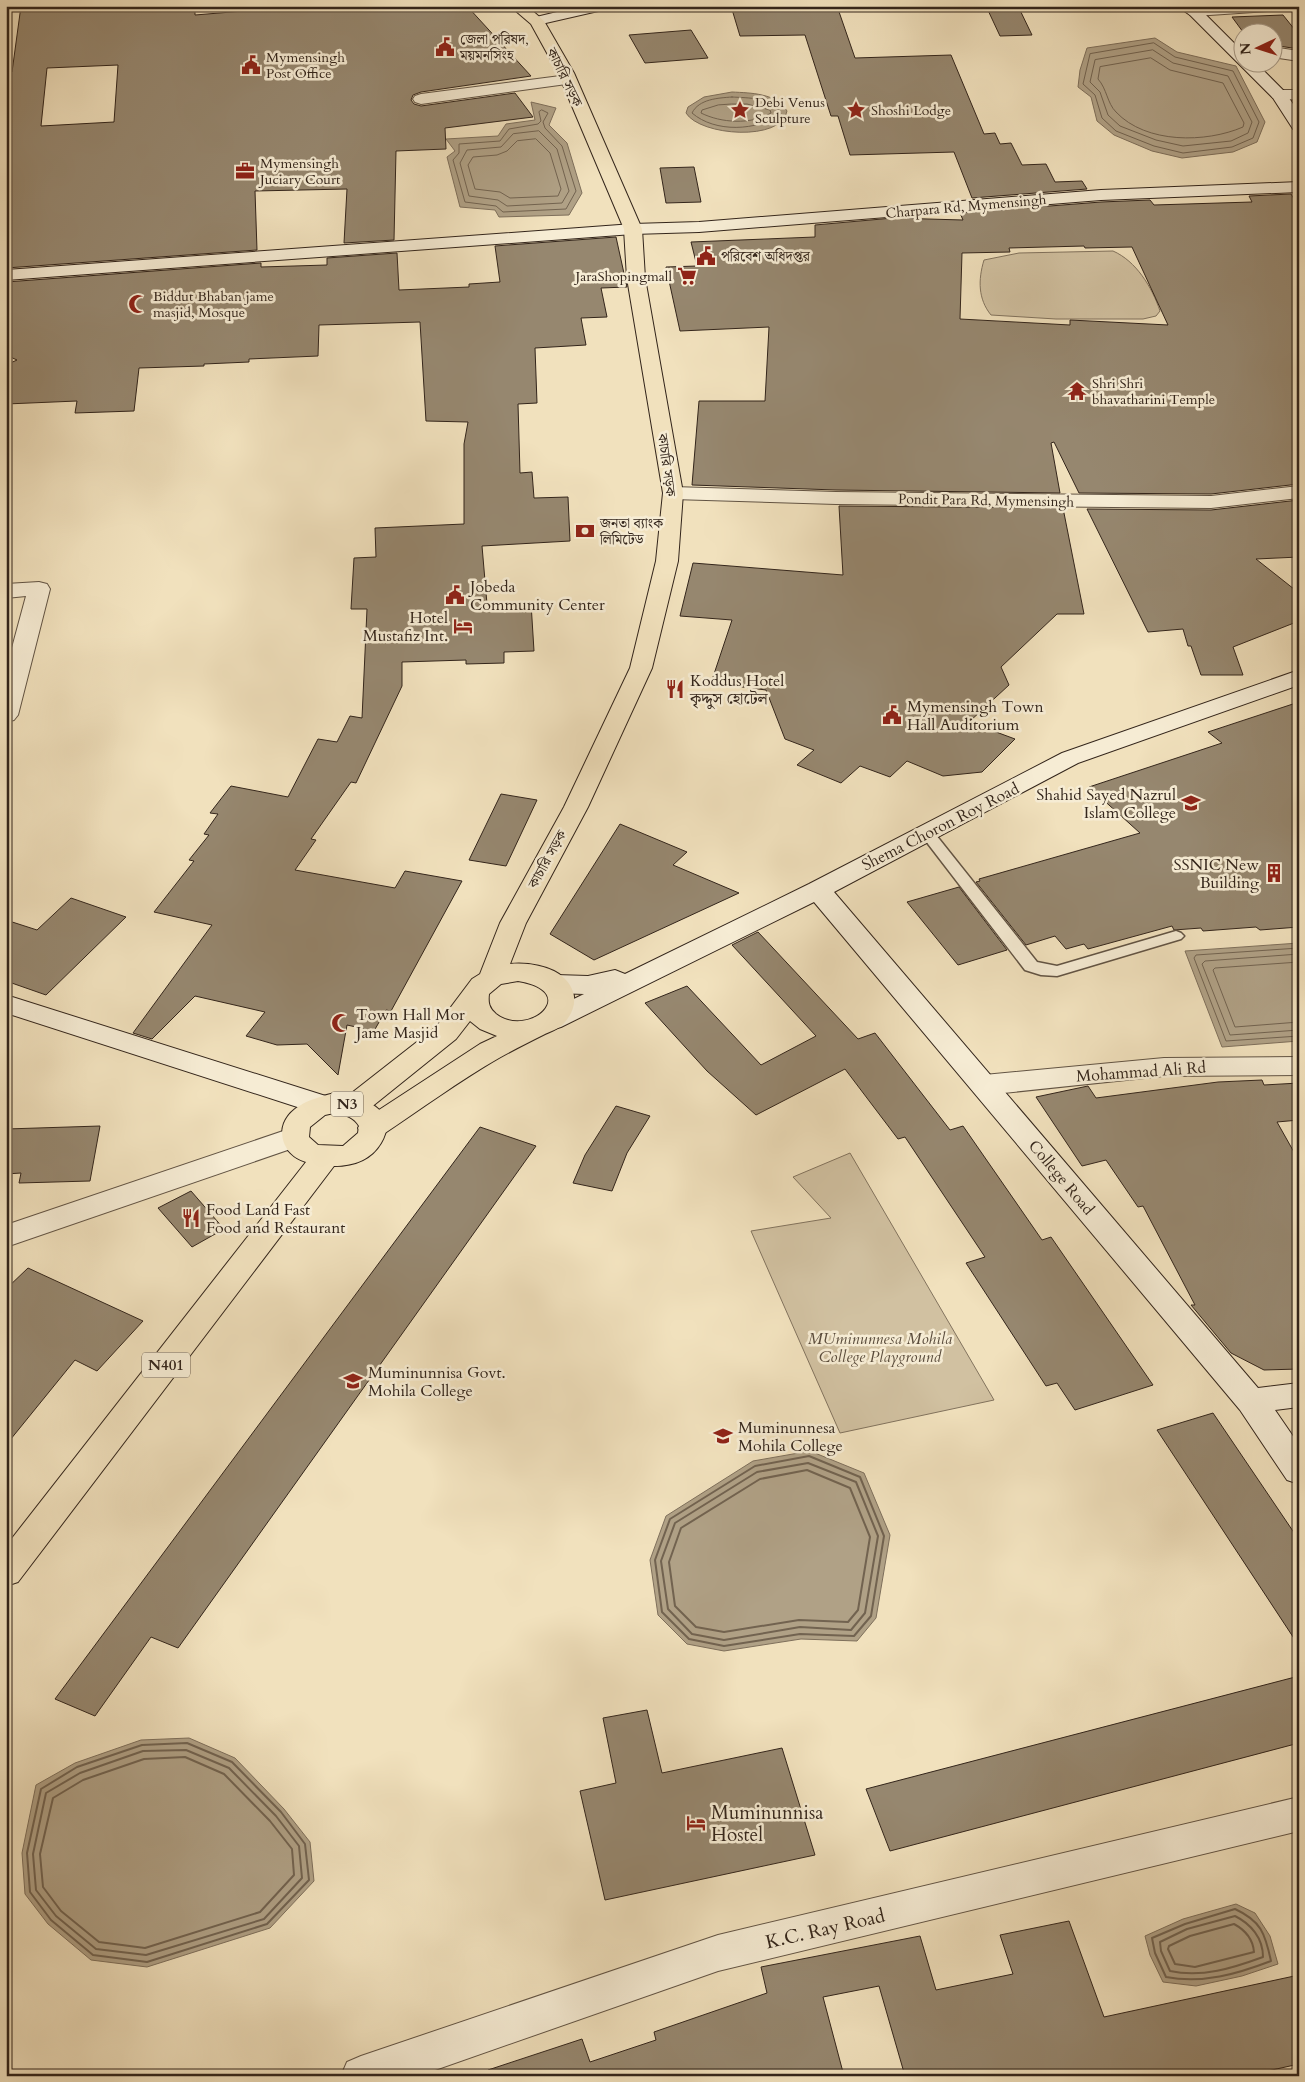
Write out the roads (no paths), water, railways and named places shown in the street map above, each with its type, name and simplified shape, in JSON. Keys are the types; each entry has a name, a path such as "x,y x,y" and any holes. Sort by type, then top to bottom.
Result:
{"main road":[{"name":"কাচারি সড়ক","path":"354,1106 446,1033 483,987 512,923 576,807 641,668 667,561 673,493 636,278 633,229 568,80 537,21 517,6"},
{"path":"512,923 516,942 544,978 562,993 563,1003 559,1012 545,1024"},
{"name":"N3","path":"544,978 503,974 483,987 474,1005 478,1014 486,1022 498,1028 511,1030 545,1024"},
{"name":"N3","path":"372,1128 490,1051 545,1024"},
{"name":"N3","path":"295,1137 297,1124 302,1116 322,1105 334,1103 354,1106 366,1112 371,1120 371,1137 356,1151 345,1156 326,1158"},
{"path":"295,1137 301,1148 309,1154 326,1158"},
{"name":"N401","path":"6,1572 326,1158"}],"street":[{"path":"537,21 602,6"},
{"path":"1189,9 1238,11 1294,6"},
{"path":"1189,9 1232,48"},
{"path":"1238,11 1257,22"},
{"path":"1282,53 1299,56"},
{"path":"1256,72 1279,96 1299,126"},
{"path":"421,99 568,80"},
{"path":"1279,96 1299,95"},
{"name":"Charpara Rd, Mymensingh","path":"6,275 633,229 699,227 1100,195 1299,187"},
{"name":"Pondit Para Rd, Mymensingh","path":"673,493 846,499 1211,502 1299,492"},
{"path":"6,591 39,589 6,715"},
{"name":"Shema Choron Roy Road","path":"545,1024 818,890 1070,758 1299,677"},
{"name":"College Road","path":"818,890 1251,1401 1299,1471"},
{"name":"Shema Choron Roy Road","path":"544,978 588,985 646,973"},
{"path":"6,1004 322,1105"},
{"name":"Mohammad Ali Rd","path":"984,1085 1164,1067 1299,1066"},
{"path":"6,1236 295,1137"},
{"path":"1251,1401 1299,1395"},
{"name":"K.C. Ray Road","path":"361,2076 718,1953 1299,1814"}],"lane":[{"path":"927,833 1032,966 1041,970 1058,971 1176,936"}],"water":[{"path":"1155,38 1177,52 1232,65 1232,72 1239,72 1265,122 1257,142 1233,152 1182,158 1152,151 1114,135 1097,121 1091,97 1078,87 1080,70 1087,48"},
{"path":"732,92 770,97 787,111 782,121 771,128 740,132 723,131 707,127 694,121 686,113 688,107 704,97"},
{"path":"531,102 556,108 549,125 567,143 582,193 569,215 499,217 495,210 460,207 447,157 455,151 446,139 498,136 506,124 535,120"},
{"path":"1299,943 1299,1041 1222,1047 1185,951"},
{"path":"810,1451 864,1473 890,1535 876,1618 857,1641 801,1639 724,1651 687,1644 658,1615 650,1560 666,1516 753,1461"},
{"path":"189,1738 235,1758 284,1809 310,1842 314,1881 270,1928 147,1967 91,1960 48,1924 25,1894 22,1853 36,1785 75,1763 141,1740"},
{"path":"1236,1904 1255,1913 1270,1936 1278,1964 1242,1976 1196,1986 1163,1982 1150,1955 1145,1936 1183,1919"}],"place":[{"name":"জেলা পরিষদ, ময়মনসিংহ","path":"445,47"},
{"name":"Mymensingh Post Office","path":"251,65"},
{"name":"Debi Venus Sculpture","path":"740,110"},
{"name":"Shoshi Lodge","path":"856,110"},
{"name":"Mymensingh Juciary Court","path":"245,171"},
{"name":"পরিবেশ অধিদপ্তর","path":"706,256"},
{"name":"JaraShopingmall","path":"687,276"},
{"name":"Biddut Bhaban jame masjid, Mosque","path":"138,304"},
{"name":"Shri Shri bhavatharini Temple","path":"1077,391"},
{"name":"জনতা ব্যাংক লিমিটেড","path":"585,531"},
{"name":"Jobeda Community Center","path":"455,595"},
{"name":"Hotel Mustafiz Int.","path":"463,626"},
{"name":"Koddus Hotel কৃদ্দুস হোটেল","path":"675,689"},
{"name":"Mymensingh Town Hall Auditorium","path":"892,715"},
{"name":"Shahid Sayed Nazrul Islam College","path":"1191,803"},
{"name":"SSNIC New Building","path":"1274,873"},
{"name":"Town Hall Mor Jame Masjid","path":"341,1023"},
{"name":"Food Land Fast Food and Restaurant","path":"191,1218"},
{"name":"Muminunnisa Govt. Mohila College","path":"353,1381"},
{"name":"Muminunnesa Mohila College","path":"723,1436"},
{"name":"Muminunnisa Hostel","path":"696,1823"}],"park label":[{"name":"MUminunnesa Mohila College Playground","path":"880,1347"}]}
